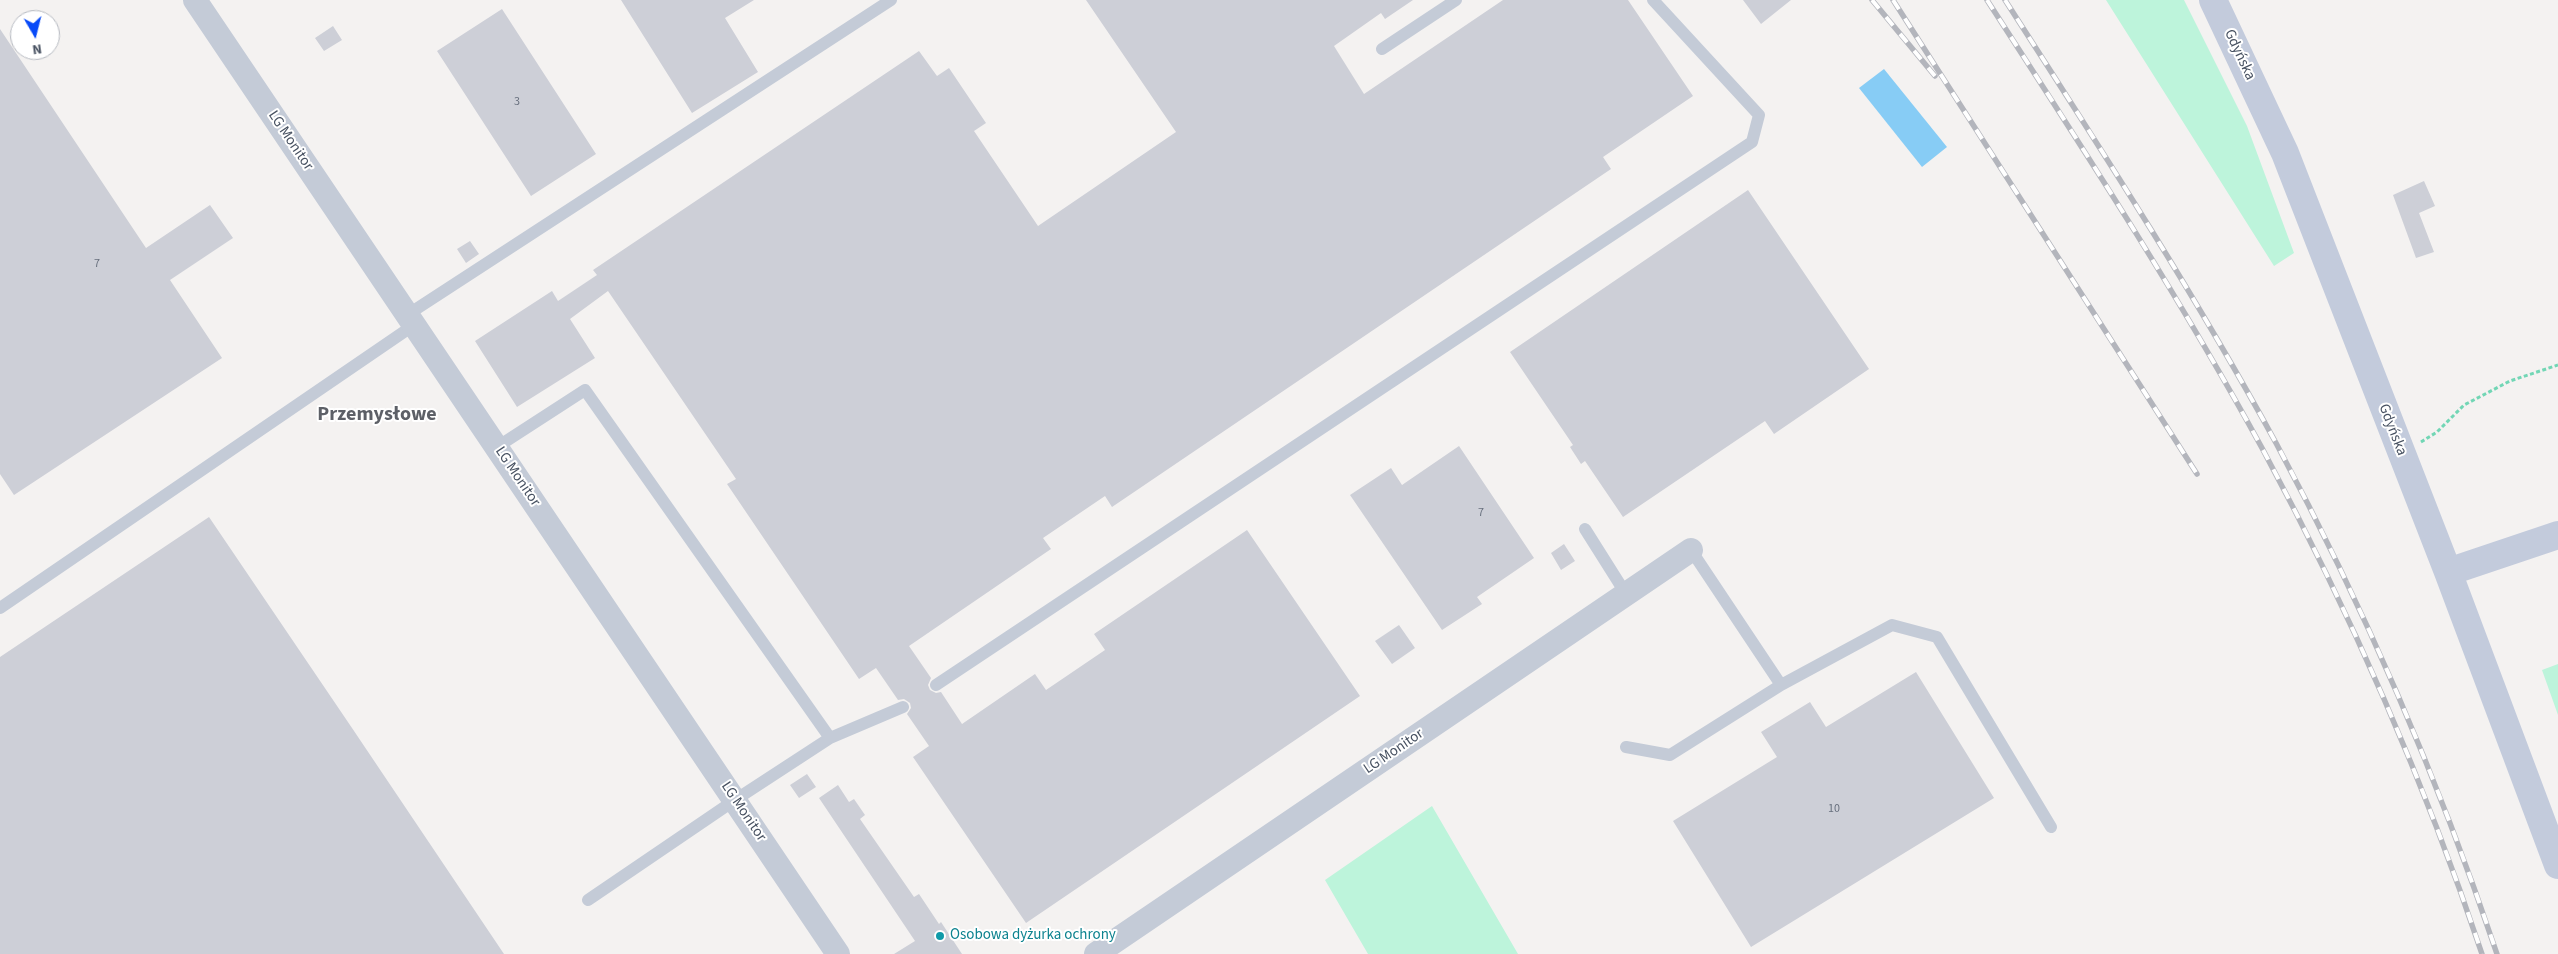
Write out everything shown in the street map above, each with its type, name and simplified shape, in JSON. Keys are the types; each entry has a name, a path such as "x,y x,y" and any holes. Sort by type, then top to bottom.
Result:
{"main road":[{"name":"Gdyńska","path":"2213,0 2285,153 2448,572 2558,865"},
{"path":"2448,572 2558,534"}],"street":[{"name":"LG Monitor","path":"195,0 838,954"},
{"name":"LG Monitor","path":"1096,954 1691,550"}],"lane":[{"path":"0,608 410,320 891,0"},
{"path":"1382,49 1456,0"},
{"path":"936,685 1752,142 1759,115 1653,0"},
{"path":"497,447 585,390 830,738"},
{"path":"1585,529 1626,594"},
{"path":"1691,550 1781,685"},
{"path":"1626,747 1670,755 1781,685 1892,625 1937,637 2051,828"},
{"path":"588,900 830,738 903,707"}],"path":[{"path":"2401,453 2437,432 2464,405 2510,381 2558,365"}],"green space":[{"path":"2106,0 2184,0 2247,126 2294,253 2274,266"},
{"path":"2558,664 2558,715 2542,670"},
{"path":"1432,806 1518,954 1368,954 1325,880"}],"water":[{"path":"1884,69 1947,147 1922,167 1859,88"}],"building":[{"path":"621,0 754,0 725,18 758,72 692,113"},
{"path":"1086,0 1413,0 1385,19 1381,13 1334,46 1364,94 1503,0 1628,0 1693,96 1603,157 1611,169 1112,507 1105,496 1043,538 1051,549 909,646 931,678 928,685 930,690 936,693 941,692 962,724 1035,674 1046,690 1105,650 1094,634 1247,530 1360,696 1026,923 913,757 929,746 907,714 911,708 910,703 904,699 898,700 876,668 859,679 727,484 736,479 608,291 570,319 595,358 517,407 475,341 552,291 558,301 597,275 593,270 919,51 937,76 949,68 986,123 974,131 1038,226 1176,132"},
{"path":"1743,0 1791,0 1761,24"},
{"path":"502,9 596,154 531,196 437,51"},
{"path":"333,26 342,40 324,51 315,38"},
{"path":"0,29 10,44 10,60 21,60 146,248 210,205 233,238 170,280 222,358 14,495 0,474"},
{"path":"2424,181 2435,206 2419,213 2434,252 2416,258 2393,195"},
{"path":"1748,190 1869,369 1774,434 1765,421 1623,517 1585,461 1581,464 1570,447 1573,445 1510,352"},
{"path":"470,241 479,254 466,263 457,249"},
{"path":"1459,446 1534,558 1477,597 1482,604 1442,630 1350,495 1391,468 1402,485"},
{"path":"209,517 504,954 0,954 0,657"},
{"path":"1564,544 1575,561 1561,570 1551,553"},
{"path":"1399,625 1415,648 1392,664 1375,641"},
{"path":"1916,672 1994,798 1751,947 1673,821 1777,757 1761,732 1810,702 1826,727"},
{"path":"807,774 816,787 799,798 790,785"},
{"path":"838,785 849,802 854,799 865,815 860,819 914,897 919,894 939,924 941,922 962,954 894,954 915,941 819,798"}],"railway":[{"path":"1872,0 1935,76"},
{"path":"1893,0 2197,474"},
{"path":"1987,0 2163,277 2230,391 2294,509 2355,633 2383,696 2435,824 2482,954"},
{"path":"2005,0 2179,275 2276,443 2308,505 2369,630 2424,758 2450,823 2497,954"}],"place":[{"name":"Osobowa dyżurka ochrony","path":"940,936"}],"district":[{"name":"Przemysłowe","path":"377,416"}]}
